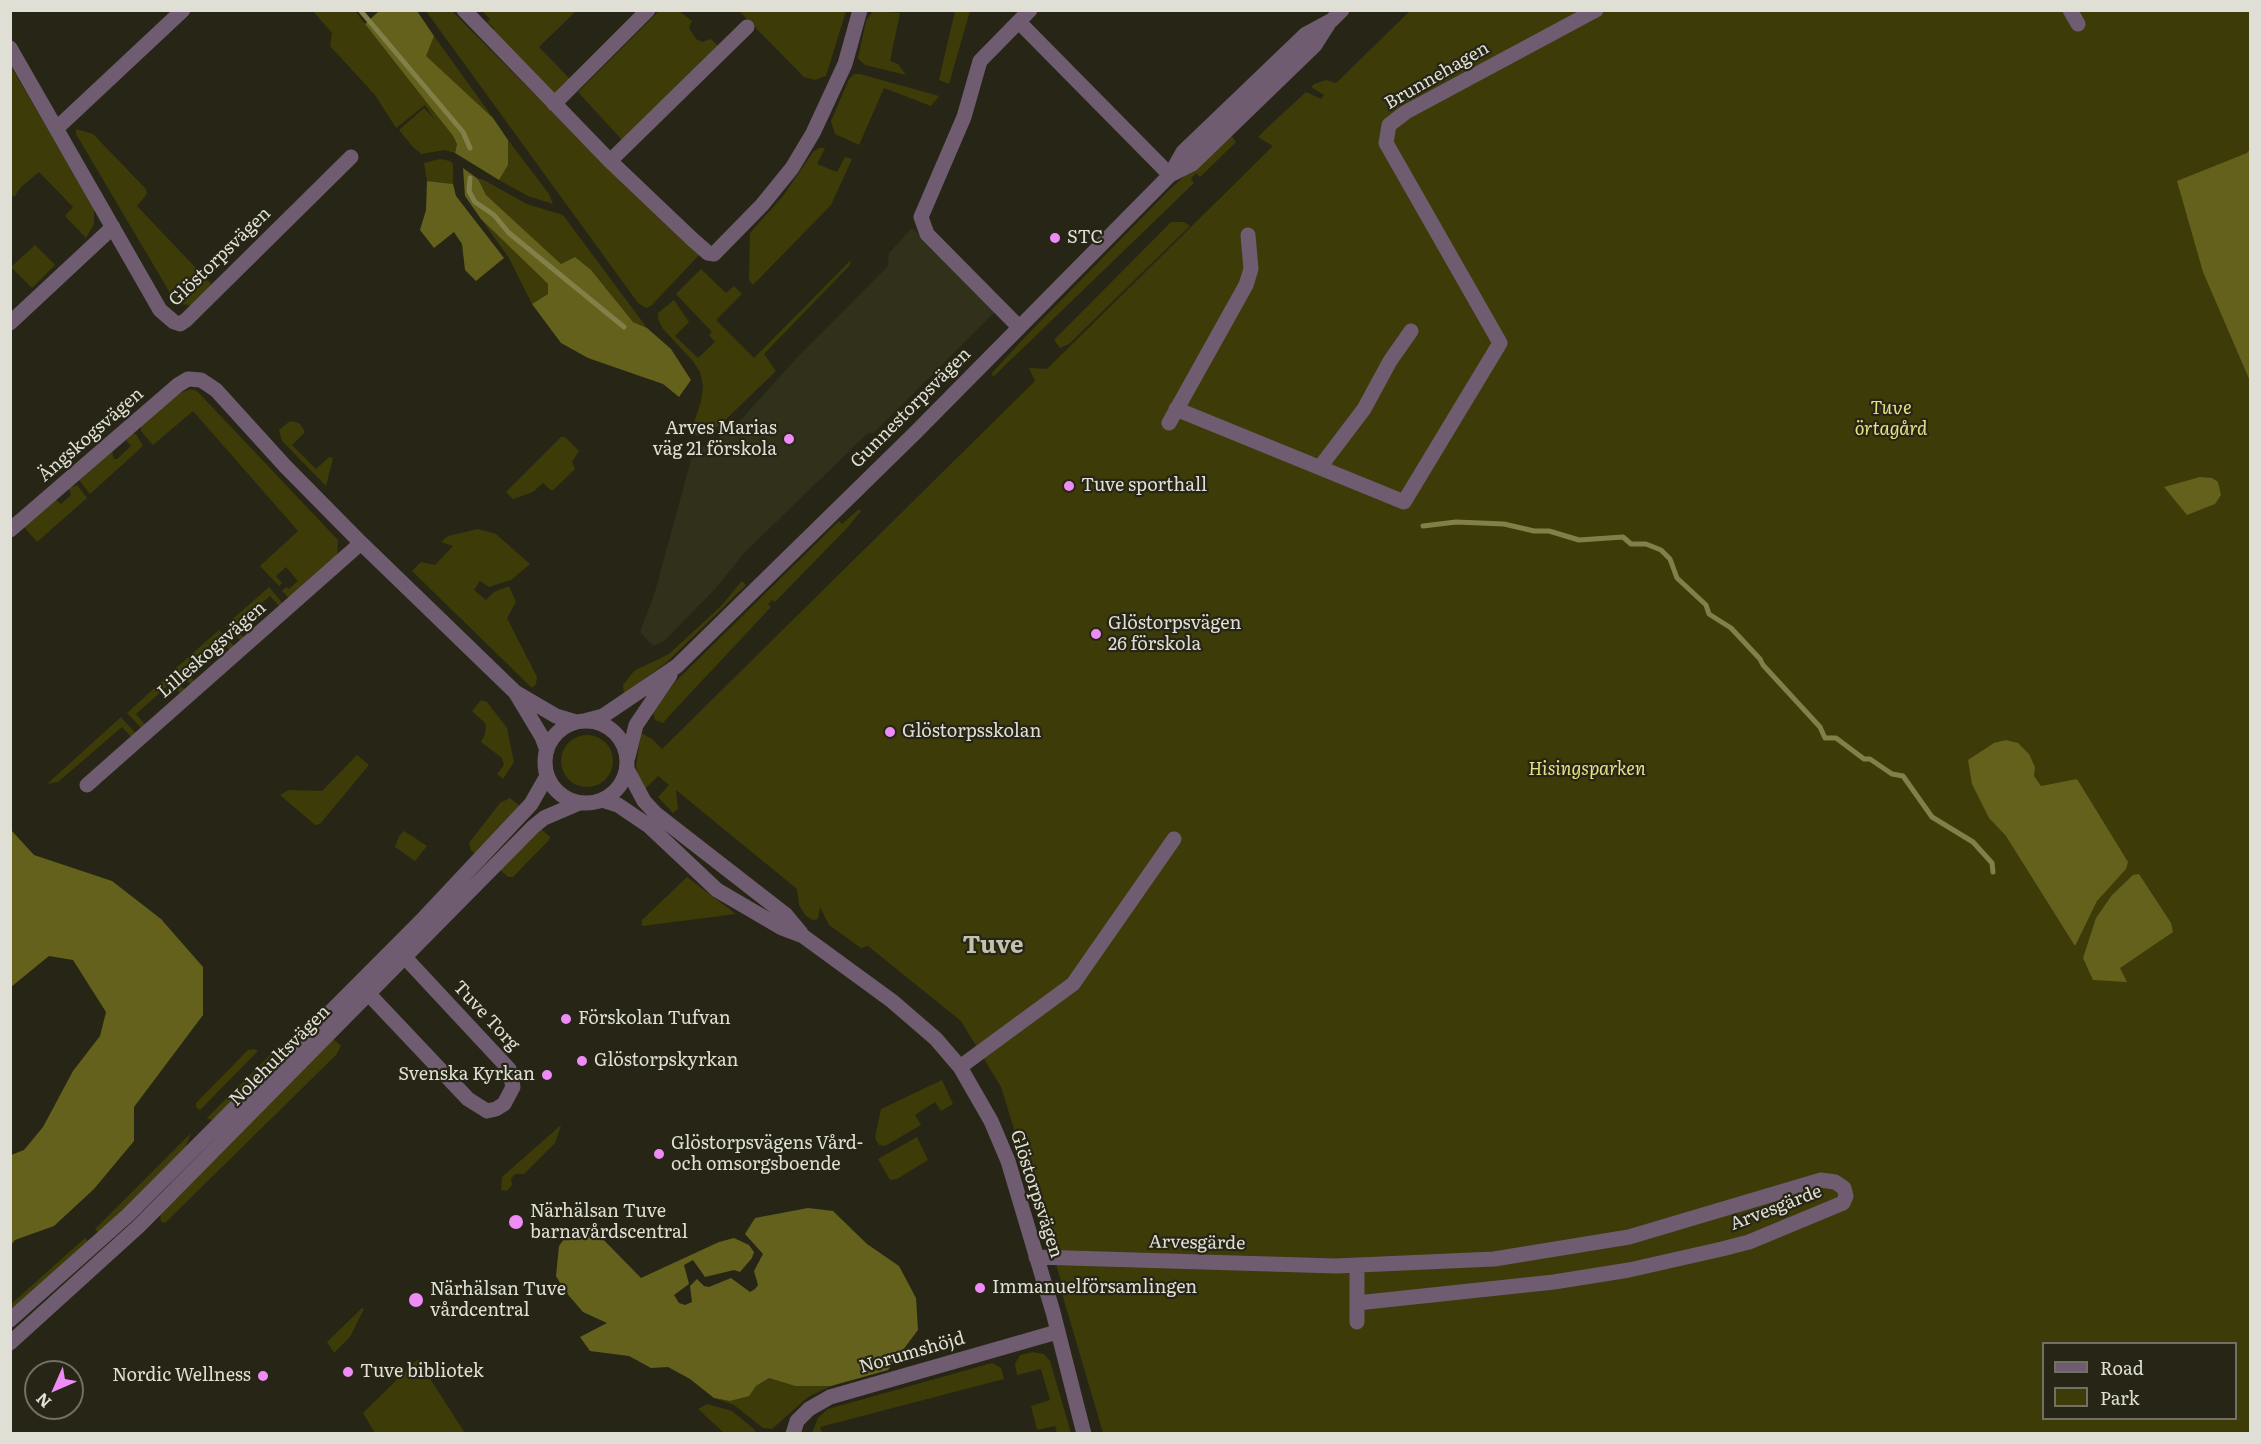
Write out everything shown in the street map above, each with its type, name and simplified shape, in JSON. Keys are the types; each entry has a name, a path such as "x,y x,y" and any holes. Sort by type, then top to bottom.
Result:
{"street":[{"path":"57,128 183,10"},
{"path":"464,10 610,161 708,253 714,254 720,252 792,168 813,133 846,64 860,10"},
{"path":"554,104 648,10"},
{"name":"Brunnehagen","path":"1320,467 1404,502 1500,343 1402,175 1386,143 1389,125 1400,116 1596,10"},
{"name":"Gunnestorpsvägen","path":"580,721 603,716 677,666 915,433 1170,176 1192,164 1315,45 1332,14"},
{"path":"1019,327 927,234 921,217 960,127 980,61 1024,16 1170,176"},
{"path":"610,161 747,27"},
{"name":"Glöstorpsvägen","path":"10,48 160,310 168,319 180,324 351,157"},
{"path":"10,323 113,227"},
{"path":"1169,423 1246,285 1251,269 1248,235"},
{"path":"1176,408 1320,467 1364,409 1390,360 1411,331"},
{"name":"Ängskogsvägen","path":"10,530 178,385 188,379 201,380 227,400 285,466 361,543"},
{"path":"361,543 515,692 566,721 597,722 614,731 624,745 627,765 621,785 602,800"},
{"name":"Lilleskogsvägen","path":"87,785 361,543"},
{"name":"Gunnestorpsvägen","path":"627,765 636,725 677,666"},
{"path":"515,692 542,737 547,750 548,776 558,792 579,803"},
{"path":"547,750 556,734 580,721"},
{"name":"Glöstorpsvägen","path":"627,765 644,801 656,814 786,915 803,936 900,1008 936,1039 960,1067 991,1121 1008,1161 1084,1434"},
{"name":"Nolehultsvägen","path":"401,952 531,804 548,776"},
{"name":"Glöstorpsvägen","path":"602,800 618,805 649,825 717,890 782,928 803,936"},
{"name":"Nolehultsvägen","path":"10,1320 128,1215 533,827 544,818 579,803 602,800"},
{"path":"960,1067 1072,984 1174,839"},
{"name":"Tuve Torg","path":"364,989 474,1104 487,1111 496,1109 510,1096 513,1087 509,1069 401,952"},
{"name":"Nolehultsvägen","path":"10,1343 138,1226 364,989"},
{"name":"Arvesgärde","path":"1036,1257 1357,1265 1494,1259 1629,1237 1821,1180 1835,1182 1844,1188 1846,1196 1843,1203 1749,1242 1629,1270 1554,1282 1357,1303"},
{"path":"1357,1265 1357,1322"},
{"name":"Norumshöjd","path":"793,1434 797,1421 808,1409 830,1397 1057,1332"}],"shaded area":[{"path":"379,11 417,11 434,36 426,56 493,118 508,140 508,165 499,180 455,153 457,144 453,136 365,24"},
{"path":"2250,149 2250,381 2203,272 2177,181 2247,153"},
{"path":"463,168 478,179 486,195 561,264 575,257 591,270 633,322 647,328 671,349 691,380 679,397 663,384 588,358 561,343 532,304 548,294 548,284 481,219 465,196"},
{"path":"427,181 453,184 456,196 504,258 476,281 465,270 462,244 454,232 434,248 420,230 426,210"},
{"name":"Arves Marias väg 21 förskola","path":"912,228 997,310 874,433 868,433 745,552 716,588 664,641 653,646 640,632 655,592 694,449 709,445 738,423 792,363 888,266 889,253"},
{"path":"2200,477 2212,478 2218,482 2221,495 2215,504 2187,515 2164,487"},
{"path":"2006,740 2018,743 2029,754 2035,767 2034,776 2041,786 2077,779 2128,862 2126,869 2097,901 2075,946 2006,836 1989,818 1972,784 1968,760 1994,743"},
{"path":"11,830 34,855 112,881 161,919 203,967 203,1015 134,1107 134,1141 94,1189 54,1226 15,1240 11,1245 11,1155 24,1150 43,1127 73,1071 100,1036 106,1012 73,960 49,956 11,987"},
{"path":"2139,874 2171,923 2173,932 2120,968 2127,982 2093,980 2083,958 2096,918 2112,895 2133,875"},
{"path":"808,1208 833,1211 867,1244 899,1266 916,1298 918,1330 888,1370 831,1386 795,1386 769,1378 756,1386 749,1396 730,1401 714,1398 690,1379 668,1367 651,1368 629,1356 590,1351 580,1337 607,1323 583,1312 564,1290 556,1276 559,1246 570,1231 590,1226 641,1278 719,1242 734,1238 749,1245 754,1252 752,1258 740,1272 734,1270 705,1277 693,1260 684,1265 689,1284 674,1295 679,1303 685,1305 692,1302 690,1286 697,1279 704,1286 709,1287 731,1278 750,1292 755,1289 758,1285 754,1271 763,1254 745,1234 755,1218"}],"green space":[{"path":"313,11 355,11 453,136 457,144 455,153 445,150 421,154 413,147 399,130 424,108 435,120 425,105 396,128 375,95 330,46 332,33"},
{"path":"426,11 452,11 574,134 700,254 651,306 646,308 638,303"},
{"path":"482,11 576,11 539,47 570,79 554,99 489,33 494,28 487,22 490,19"},
{"path":"659,11 679,11 692,21 689,28 696,39 702,42 711,39 720,48 623,141 578,92"},
{"path":"739,11 846,11 826,76 815,80 804,77"},
{"path":"873,11 900,13 890,61 898,64 906,75 865,65 858,58 866,21"},
{"path":"955,11 970,11 949,84 939,80"},
{"name":"Hisingsparken","path":"1410,11 2250,11 2250,1433 1103,1433 1061,1290 1062,1284 1001,1087 961,1021 868,946 861,948 829,925 820,907 818,919 813,920 806,916 799,905 797,889 676,790 678,809 673,813 658,797 669,785 658,776 644,790 640,784 636,766 641,733 652,739 662,749 1035,381 1029,368 1047,369 1273,146 1258,137 1268,127 1306,92 1321,99 1324,95 1311,87 1326,80 1336,83"},
{"path":"434,36 493,118 425,56"},
{"path":"10,65 94,208 94,224 86,238 65,216 73,207 39,172 21,187 14,197 11,194"},
{"path":"854,74 939,96 931,106 884,88 859,145 835,134 831,121 849,79"},
{"path":"76,129 93,134 146,189 147,194 137,206 213,286 192,306 176,303 76,134"},
{"path":"1230,134 1236,142 1200,177 1196,173 1191,179 1194,183 993,377 992,373 1025,337 1168,191"},
{"path":"508,140 549,194 553,204 528,196 499,180 508,165"},
{"path":"819,148 825,148 817,164 837,172 845,157 852,159 831,205 753,285 749,280 750,233 783,196 813,152"},
{"path":"440,159 453,164 453,184 427,181 424,163"},
{"path":"478,179 482,179 527,204 563,215 647,328 633,322 575,257 561,264 486,195"},
{"path":"481,219 548,284 548,294 532,304 509,258"},
{"path":"1171,222 1184,222 1190,226 1069,344 1060,348 1054,340"},
{"path":"35,245 55,265 32,288 11,267"},
{"path":"851,260 850,265 764,354 776,371 720,425 708,433 696,436 693,425 701,402 703,386 700,372 693,361 663,329 658,313 674,300 689,322 675,336 698,358 715,342 709,335 712,332 676,294 701,269 726,293 734,286 742,294 716,320 754,358"},
{"path":"191,389 197,391 338,540 337,559 289,598 282,591 286,587 289,589 298,581 286,567 276,576 282,583 279,586 260,566 298,531 193,411 153,445 141,431 141,426 177,394"},
{"path":"290,421 299,423 304,430 304,433 292,445 316,469 329,457 333,458 326,486 282,441 279,430"},
{"path":"132,434 136,434 143,446 90,494 79,480 112,451 114,459 117,459 131,446 126,440"},
{"path":"561,437 565,437 579,451 572,462 575,469 552,491 543,483 533,492 513,499 506,492"},
{"path":"77,485 87,498 37,542 24,527 56,500 61,504 71,495 69,488"},
{"path":"859,509 861,511 847,528 775,602 772,600 768,604 771,607 663,723 655,720 653,712 675,682 839,521 842,524"},
{"path":"478,529 496,534 530,564 511,580 489,587 480,581 474,590 486,600 494,592 509,586 516,602 507,618 537,677 536,684 532,688 412,571 421,562 435,565 453,546 441,542 448,536"},
{"path":"742,581 746,585 667,662 624,694 623,685 634,671 669,654 721,606"},
{"path":"269,587 284,605 281,608 270,596 235,627 245,639 242,642 226,625"},
{"path":"219,630 236,648 232,652 220,640 185,670 196,683 192,686 176,668"},
{"path":"170,674 186,691 182,695 171,683 136,714 147,727 143,730 127,713"},
{"path":"481,700 487,702 507,728 514,762 503,779 497,774 504,765 502,758 481,742 486,724 472,711"},
{"path":"121,717 137,735 133,739 122,727 58,782 47,784"},
{"path":"582,735 592,735 606,742 613,761 606,780 592,787 582,787 572,783 565,776 561,766 561,756 565,746 572,739"},
{"path":"357,755 369,765 320,824 315,825 280,795 289,790 322,791"},
{"path":"510,798 521,807 476,855 469,843 500,803"},
{"path":"540,828 550,837 549,840 513,877 508,877 499,869"},
{"path":"404,831 427,846 415,861 395,847 399,836"},
{"path":"687,877 736,914 642,926 642,920"},
{"path":"332,1038 341,1046 336,1055 165,1223 161,1222 160,1213"},
{"path":"248,1050 258,1051 200,1110 196,1107 196,1103"},
{"path":"273,1052 278,1057 214,1120 208,1119 207,1118"},
{"path":"942,1080 953,1104 941,1111 935,1102 915,1115 921,1125 885,1146 879,1145 875,1138 881,1109"},
{"path":"561,1125 555,1143 524,1174 515,1174 511,1179 512,1185 507,1191 501,1190 502,1177"},
{"path":"191,1133 185,1149 100,1234 95,1229"},
{"path":"917,1137 928,1160 897,1179 890,1180 878,1159"},
{"path":"85,1238 90,1243 11,1311 10,1305"},
{"path":"362,1308 364,1309 350,1337 334,1353 327,1342"},
{"path":"1033,1352 1044,1354 1050,1361 1071,1433 1057,1433 1055,1426 1037,1430 1031,1406 1050,1400 1041,1369 1017,1375 1015,1364 1020,1355"},
{"path":"418,1359 465,1433 375,1433 363,1413"},
{"path":"992,1363 1001,1368 1004,1379 820,1427 822,1433 812,1433 818,1418 828,1409"},
{"path":"769,1378 795,1386 831,1386 808,1397 772,1429 763,1428 734,1405 714,1398 730,1401"},
{"path":"707,1404 732,1411 756,1433 724,1433 698,1409"}],"waterway":[{"path":"360,10 463,132 470,148"},
{"path":"470,178 469,191 475,202 494,215 509,233 624,327"},
{"path":"1423,526 1456,522 1504,524 1534,531 1549,531 1579,540 1623,537 1631,544 1646,544 1661,550 1670,559 1677,578 1706,605 1709,614 1731,628 1760,659 1820,727 1825,738 1836,738 1864,759 1870,759 1892,774 1903,776 1932,817 1973,842 1992,863 1993,872"}],"place":[{"name":"STC","path":"1055,238"},
{"name":"Arves Marias väg 21 förskola","path":"789,439"},
{"name":"Tuve sporthall","path":"1069,486"},
{"name":"Glöstorpsvägen 26 förskola","path":"1096,634"},
{"name":"Glöstorpsskolan","path":"890,732"},
{"name":"Förskolan Tufvan","path":"566,1019"},
{"name":"Glöstorpskyrkan","path":"582,1061"},
{"name":"Svenska Kyrkan","path":"547,1075"},
{"name":"Glöstorpsvägens Vård- och omsorgsboende","path":"659,1154"},
{"name":"Närhälsan Tuve barnavårdscentral","path":"516,1222"},
{"name":"Immanuelförsamlingen","path":"980,1288"},
{"name":"Närhälsan Tuve vårdcentral","path":"416,1300"},
{"name":"Tuve bibliotek","path":"348,1372"},
{"name":"Nordic Wellness","path":"263,1376"}],"district":[{"name":"Tuve","path":"993,946"}],"park label":[{"name":"Tuve örtagård","path":"1891,419"}]}
